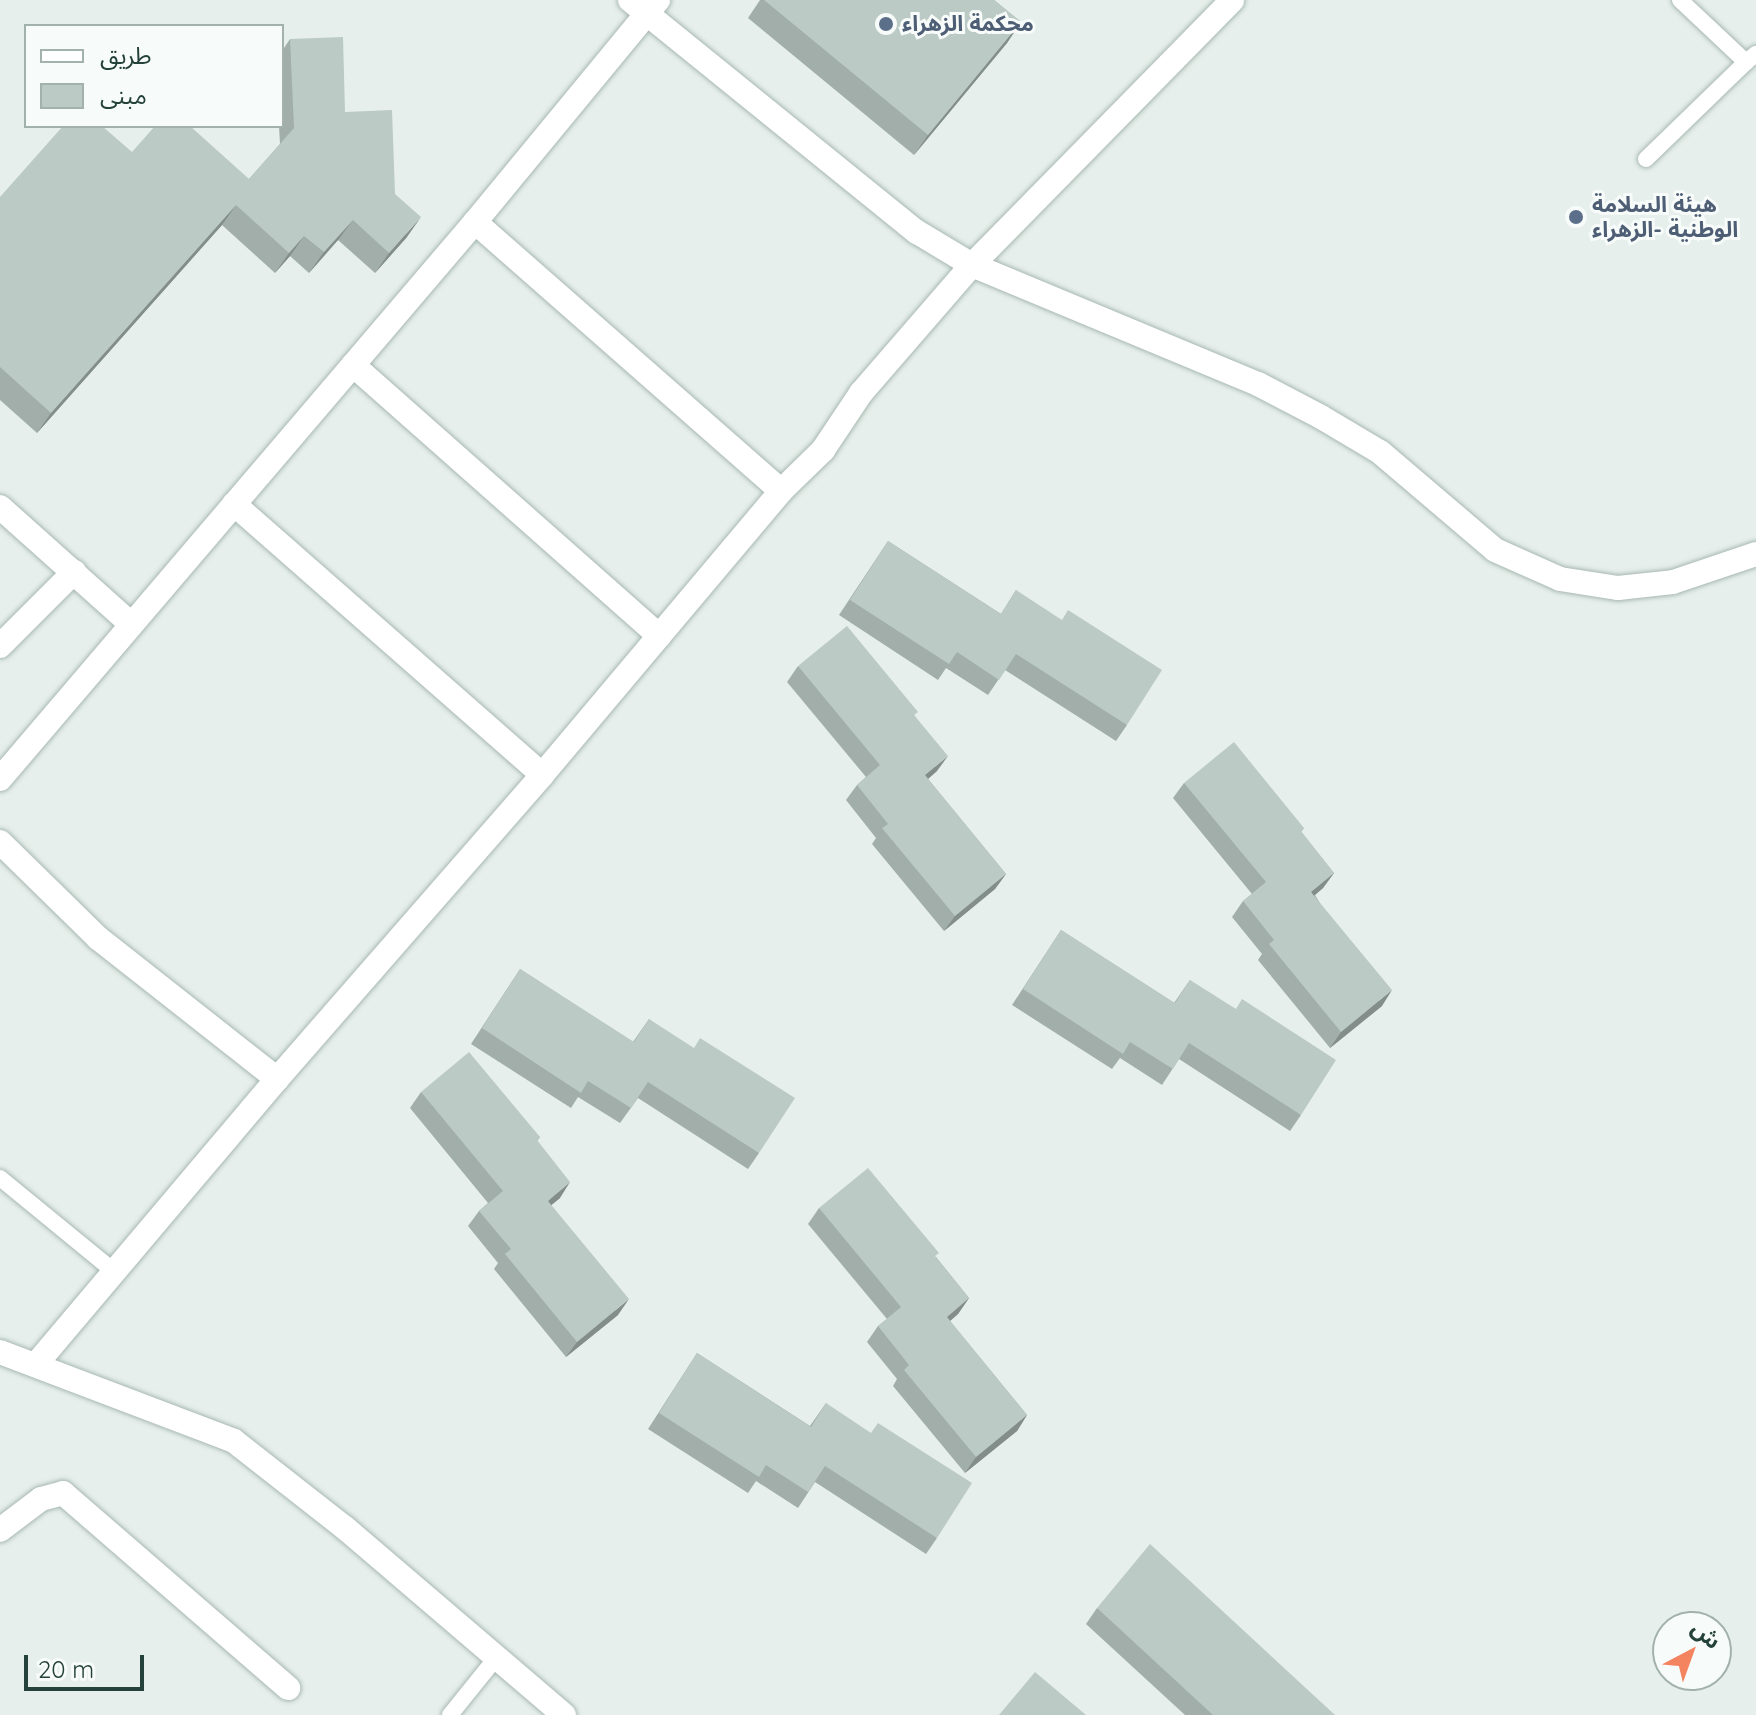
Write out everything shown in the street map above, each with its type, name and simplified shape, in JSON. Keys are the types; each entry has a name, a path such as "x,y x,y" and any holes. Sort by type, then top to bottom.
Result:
{"street":[{"path":"36,1364 277,1079 542,775 781,491 823,450 861,393 972,265 1232,0"},
{"path":"0,779 475,222 645,4 917,232 972,265 1283,397 1380,452 1495,550 1560,579 1618,588 1673,582 1756,554"},
{"path":"475,222 781,491"},
{"path":"353,365 659,636"},
{"path":"234,504 542,775"},
{"path":"0,507 131,624"},
{"path":"0,646 74,572"},
{"path":"0,842 98,938 277,1079"},
{"path":"0,1352 234,1441 345,1528 564,1715"},
{"path":"0,1530 41,1499 63,1493 288,1688"}],"lane":[{"path":"1646,159 1751,58 1680,0"},
{"path":"0,1178 115,1272"},
{"path":"450,1715 495,1659"}],"building":[{"path":"764,0 994,0 1021,22 928,135"},
{"path":"343,37 345,112 392,110 395,194 421,217 389,253 353,220 324,252 304,236 289,253 236,205 51,413 0,367 0,197 61,128 104,128 132,152 153,128 192,128 249,179 294,128 290,39"},
{"path":"888,541 1001,614 1016,590 1062,620 1068,610 1162,670 1127,725 1016,654 999,680 957,652 949,664 850,600"},
{"path":"847,626 918,712 914,715 948,756 925,775 1006,874 955,916 882,828 888,824 857,785 880,765 798,666"},
{"path":"1234,742 1304,828 1301,831 1334,873 1311,892 1392,990 1341,1032 1269,944 1274,940 1243,901 1266,882 1184,783"},
{"path":"1061,930 1175,1003 1190,980 1236,1009 1242,999 1336,1060 1301,1115 1189,1043 1173,1069 1130,1042 1123,1054 1023,989"},
{"path":"520,969 634,1042 649,1019 694,1048 700,1038 795,1098 759,1153 648,1082 631,1108 588,1081 581,1093 482,1028"},
{"path":"469,1052 540,1137 537,1140 570,1182 548,1201 629,1299 577,1342 505,1254 511,1249 479,1211 503,1191 421,1092"},
{"path":"868,1168 939,1253 935,1256 969,1298 947,1317 1027,1415 976,1457 904,1370 909,1365 878,1326 901,1307 819,1208"},
{"path":"697,1353 811,1427 826,1403 871,1433 878,1423 972,1483 937,1538 825,1466 808,1492 766,1465 759,1477 659,1413"},
{"path":"1150,1544 1335,1715 1213,1715 1097,1608"},
{"path":"1035,1672 1086,1715 999,1715"}],"place":[{"name":"محكمة الزهراء","path":"886,24"},
{"name":"هيئة السلامة الوطنية -الزهراء","path":"1576,217"}]}
